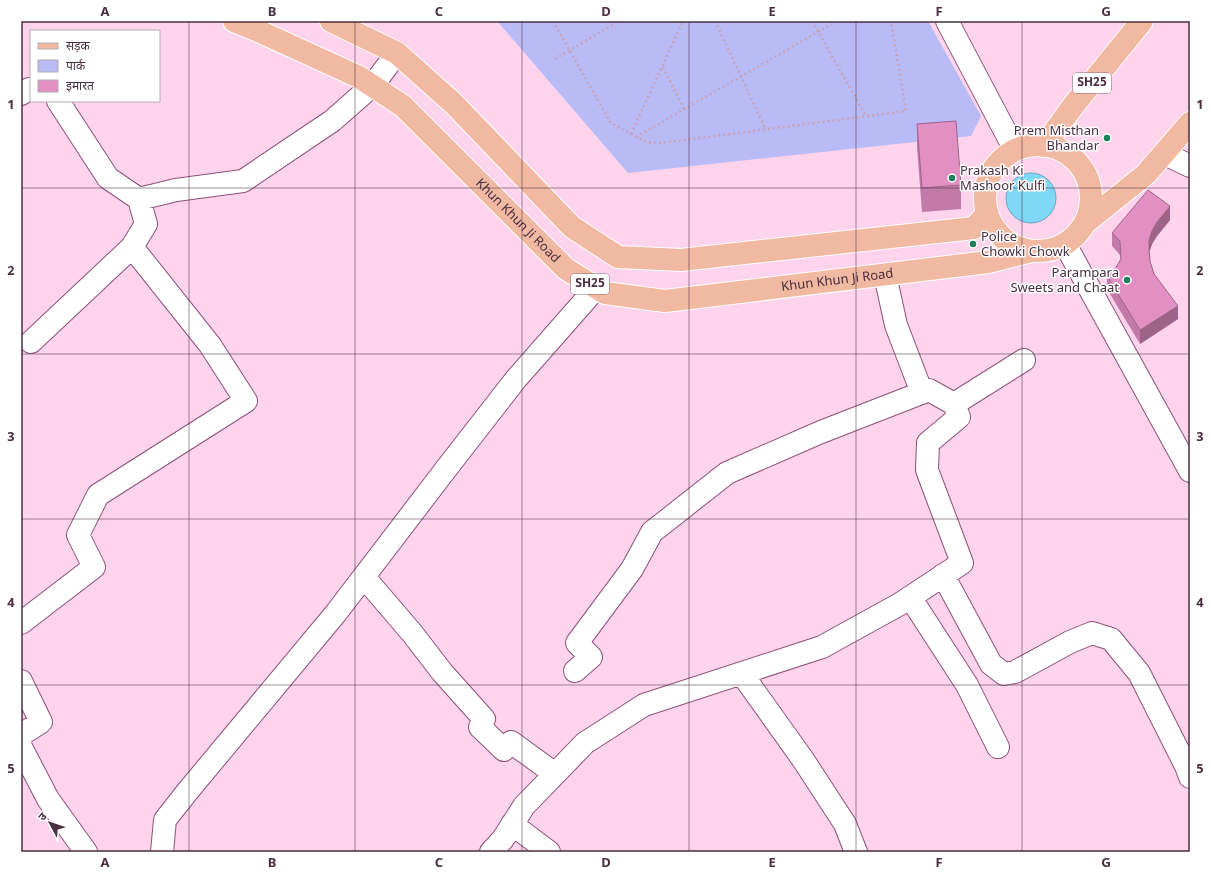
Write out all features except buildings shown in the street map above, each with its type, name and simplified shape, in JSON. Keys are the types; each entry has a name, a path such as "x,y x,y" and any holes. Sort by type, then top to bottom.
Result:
{"main road":[{"name":"Khun Khun Ji Road","path":"234,21 359,77 404,106 566,269 605,293 665,302 988,262 1031,251"},
{"name":"SH25","path":"331,21 397,53 454,104 572,227 618,257 681,260 974,228 987,214"},
{"name":"SH25","path":"1044,146 1073,106 1142,21"},
{"name":"SH25","path":"1085,223 1146,174 1165,154 1190,123"},
{"name":"SH25","path":"1044,146 1063,152 1080,166 1085,174 1089,185 1090,205 1085,223 1077,236 1066,244 1050,250 1031,251 1012,245 996,231 987,214 985,192 993,170 1005,157 1015,150 1027,147 1044,146"}],"street":[{"path":"947,21 1015,150"},
{"path":"139,199 176,190 243,181 332,121 373,85 397,53"},
{"path":"21,94 30,89"},
{"path":"31,342 132,247 146,224 139,199 108,178 59,102"},
{"path":"1165,154 1190,166"},
{"path":"1066,244 1190,471"},
{"path":"21,623 94,567 78,535 98,495 246,400 210,345 132,247"},
{"path":"885,275 896,325 922,393"},
{"path":"162,852 166,820 186,792 336,613 516,379 596,288"},
{"path":"954,404 1024,360"},
{"path":"491,852 503,839 524,806 585,743 644,705 822,647 910,597 962,563 927,470 928,443 959,417 954,404 930,390 821,432 727,473 652,532 632,569 577,643 591,657 575,671"},
{"path":"943,575 991,664 1004,674 1015,672 1070,642 1092,633 1111,639 1139,673 1186,766 1190,777"},
{"path":"364,577 412,633 442,672 484,718 480,727 504,750 511,742 555,774"},
{"path":"910,597 967,685 998,747"},
{"path":"742,674 804,761 845,824 856,852"},
{"path":"21,682 41,722 21,735"},
{"path":"21,747 48,800 86,852"},
{"path":"512,824 549,852"}],"path":[{"path":"553,21 611,123 646,142 661,143 906,111 890,21"},
{"path":"555,59 619,21"},
{"path":"631,134 683,21"},
{"path":"715,21 766,130"},
{"path":"812,21 866,116"},
{"path":"636,137 837,21"},
{"path":"663,67 684,109"}],"green space":[{"path":"497,21 928,21 981,116 971,136 628,173"}],"shaded area":[{"path":"1026,173 1036,173 1049,180 1056,193 1056,203 1049,216 1036,223 1026,223 1017,219 1010,212 1006,203 1006,193 1010,184 1017,177"}],"place":[{"name":"Prem Misthan Bhandar","path":"1107,138"},
{"name":"Prakash Ki Mashoor Kulfi","path":"952,178"},
{"name":"Police Chowki Chowk","path":"973,244"},
{"name":"Parampara Sweets and Chaat","path":"1127,280"}]}
